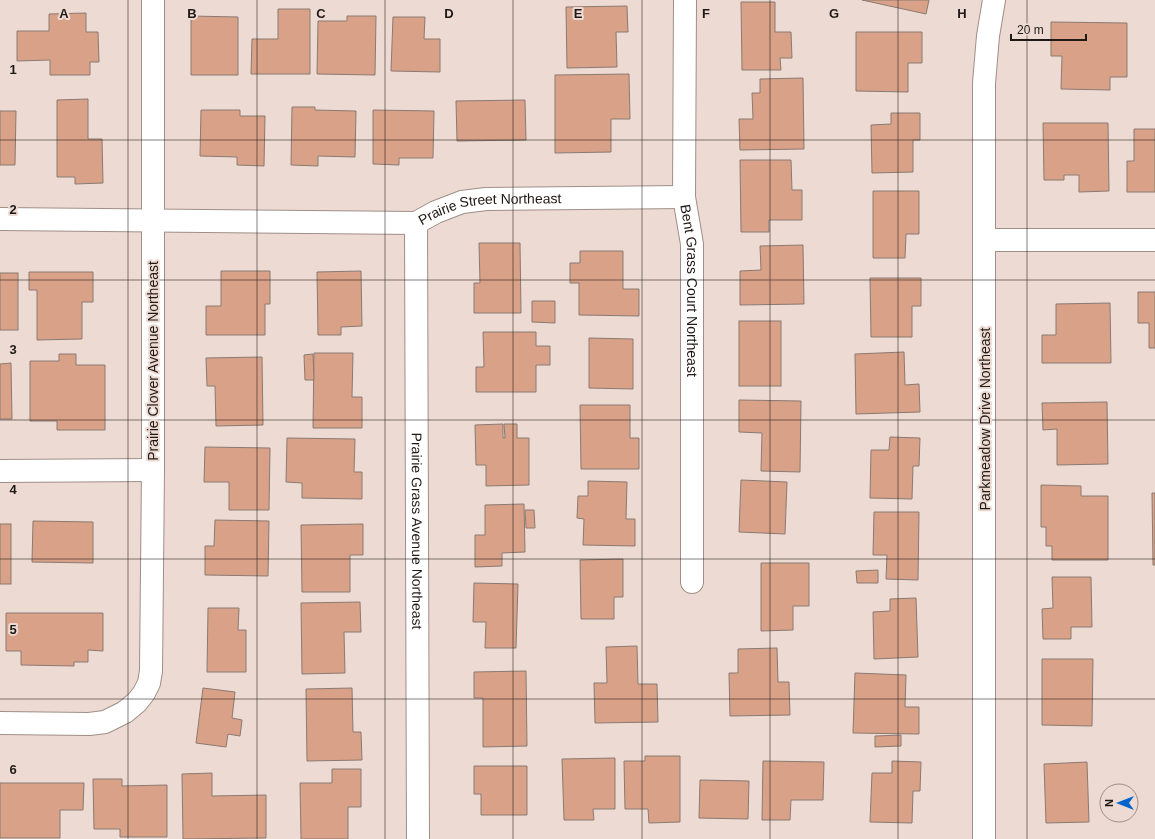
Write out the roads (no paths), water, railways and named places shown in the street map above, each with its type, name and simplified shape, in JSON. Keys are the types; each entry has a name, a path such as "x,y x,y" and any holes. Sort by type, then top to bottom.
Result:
{"street":[{"name":"Prairie Clover Avenue Northeast","path":"0,723 89,724 105,722 125,712 137,702 149,683 151,671 153,470 153,0"},
{"name":"Bent Grass Court Northeast","path":"686,0 684,197 692,244 692,582"},
{"name":"Parkmeadow Drive Northeast","path":"984,839 984,84 988,36 994,0"},
{"name":"Prairie Street Northeast","path":"0,220 416,222 462,202 486,199 684,197"},
{"name":"Prairie Grass Avenue Northeast","path":"416,222 418,839"},
{"path":"985,240 1155,240"},
{"path":"0,471 153,470"}]}
